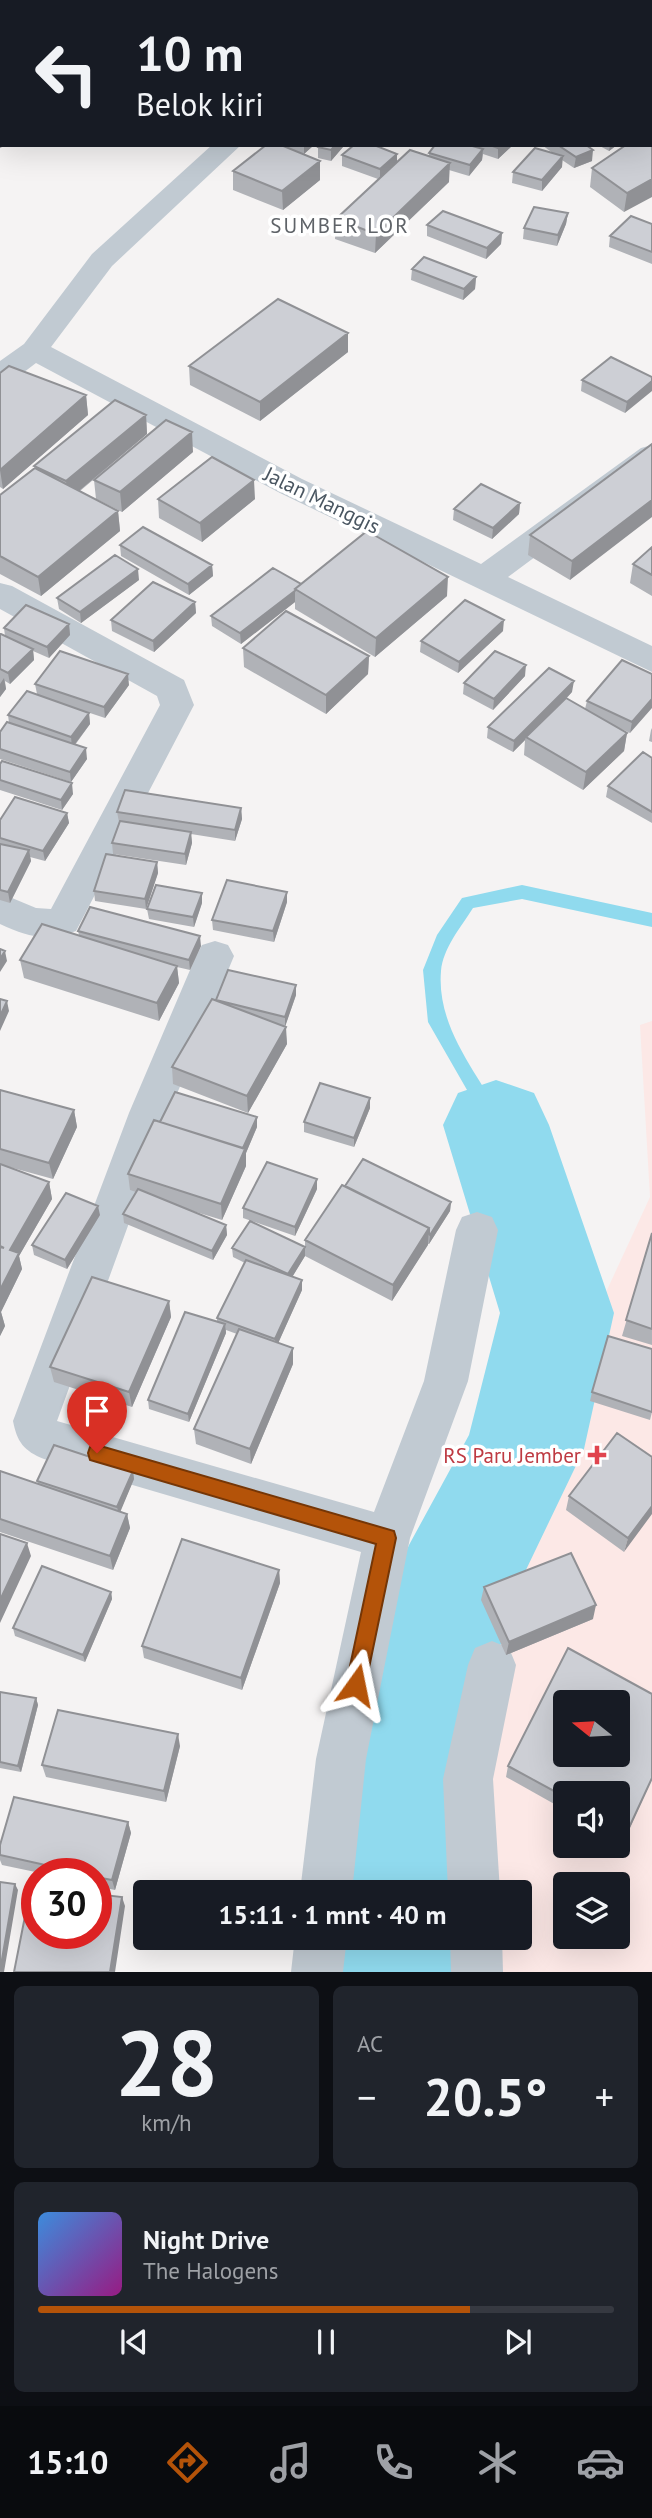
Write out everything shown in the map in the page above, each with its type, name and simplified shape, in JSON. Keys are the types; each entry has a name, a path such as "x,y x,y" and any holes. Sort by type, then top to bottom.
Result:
{"street":[{"path":"0,375 34,350 102,260 226,147"},
{"name":"Jalan Manggis","path":"34,350 291,486 652,660"},
{"path":"483,579 652,455"},
{"path":"0,636 13,601 172,689 177,705 63,921 51,926 37,924 0,908"},
{"path":"215,956 149,1113 34,1421 37,1431 44,1438 387,1538"},
{"path":"327,1880 341,1759 387,1538 446,1381 477,1230"},
{"path":"473,1880 468,1779 492,1665"},
{"path":"317,1972 320,1950"},
{"path":"476,1950 477,1972"}],"shaded area":[{"name":"RS Paru Jember","path":"652,1021 652,1972 426,1972 427,1950 532,1950 532,1880 427,1880 428,1831 489,1594 595,1316 650,1197 640,1025"}],"building":[{"path":"263,147 286,147 320,161 282,191 233,171"},
{"path":"352,147 379,147 397,154 380,169 342,155"},
{"path":"434,147 483,149 470,165 429,153"},
{"path":"561,147 589,147 593,150 576,157"},
{"path":"623,147 652,147 652,179 627,193 592,168"},
{"path":"535,148 563,156 542,180 513,172"},
{"path":"410,150 450,163 376,234 336,219"},
{"path":"534,207 568,213 558,235 524,228"},
{"path":"443,211 502,233 487,248 427,225"},
{"path":"631,216 652,224 652,252 610,236"},
{"path":"424,257 476,277 464,289 412,269"},
{"path":"278,299 348,333 260,402 189,366"},
{"path":"611,357 652,377 652,381 627,402 582,380"},
{"path":"9,366 86,395 0,470 0,373"},
{"path":"115,400 146,415 66,481 34,466"},
{"path":"166,420 192,432 120,492 94,480"},
{"path":"652,444 652,500 572,561 530,535"},
{"path":"212,457 254,480 200,523 158,499"},
{"path":"35,468 118,511 38,577 0,556 0,495"},
{"path":"481,484 520,503 493,528 454,509"},
{"path":"143,527 212,565 188,584 120,545"},
{"path":"367,531 448,577 376,638 295,589"},
{"path":"652,547 652,575 633,564"},
{"path":"115,555 138,569 80,612 57,598"},
{"path":"273,568 301,584 240,633 211,616"},
{"path":"153,582 195,602 153,641 111,620"},
{"path":"465,600 504,620 459,662 421,641"},
{"path":"26,605 69,624 47,647 4,628"},
{"path":"286,611 369,656 326,695 243,648"},
{"path":"0,634 33,649 8,673 0,669"},
{"path":"60,651 128,674 104,707 35,684"},
{"path":"495,651 526,665 494,699 464,683"},
{"path":"622,660 652,674 652,699 632,722 587,701"},
{"path":"549,668 574,681 514,741 488,727"},
{"path":"27,691 89,713 71,737 8,715"},
{"path":"566,698 627,733 586,772 526,737"},
{"path":"7,722 86,748 70,772 0,749 0,732"},
{"path":"643,752 652,758 652,812 608,786"},
{"path":"2,761 72,783 61,800 0,780"},
{"path":"125,790 241,808 235,830 117,812"},
{"path":"15,797 67,813 43,851 0,838 0,820"},
{"path":"120,821 191,832 185,854 112,843"},
{"path":"0,844 29,850 8,892 0,890"},
{"path":"106,854 157,862 145,899 94,891"},
{"path":"227,880 287,892 273,931 212,920"},
{"path":"156,885 202,893 193,917 147,909"},
{"path":"90,907 200,936 189,960 78,931"},
{"path":"42,924 177,966 157,1003 20,960"},
{"path":"228,970 296,985 285,1017 216,1000"},
{"path":"0,999 7,1001 0,1016"},
{"path":"212,999 286,1027 247,1096 172,1067"},
{"path":"320,1083 370,1098 354,1138 304,1122"},
{"path":"0,1090 74,1110 49,1163 0,1149"},
{"path":"175,1092 257,1117 243,1148 160,1122"},
{"path":"154,1120 245,1149 221,1204 128,1174"},
{"path":"363,1159 451,1202 430,1235 429,1228 345,1186"},
{"path":"267,1162 317,1179 295,1227 243,1208"},
{"path":"0,1164 49,1182 10,1250 19,1253 0,1290 0,1247 4,1248 0,1246"},
{"path":"342,1185 429,1228 393,1285 305,1240"},
{"path":"138,1189 226,1225 212,1251 123,1214"},
{"path":"66,1193 98,1206 65,1260 32,1245"},
{"path":"250,1221 305,1247 288,1274 232,1248"},
{"path":"652,1233 652,1329 626,1320"},
{"path":"246,1260 302,1280 275,1339 217,1318"},
{"path":"92,1277 169,1301 129,1392 50,1367"},
{"path":"185,1312 225,1324 188,1414 148,1400"},
{"path":"239,1329 293,1348 250,1449 194,1429"},
{"path":"608,1336 652,1349 652,1412 592,1392"},
{"path":"617,1433 652,1457 652,1506 628,1538 569,1496"},
{"path":"54,1445 133,1471 117,1507 37,1481"},
{"path":"0,1471 127,1514 110,1556 0,1519"},
{"path":"0,1534 27,1543 0,1600"},
{"path":"182,1539 279,1570 241,1678 142,1646"},
{"path":"571,1553 596,1605 509,1642 484,1587"},
{"path":"42,1566 111,1592 83,1655 13,1628"},
{"path":"568,1648 652,1694 652,1778 630,1826 630,1781 553,1781 553,1790 508,1766"},
{"path":"0,1692 36,1698 18,1766 0,1762"},
{"path":"58,1710 178,1734 164,1791 42,1765"},
{"path":"14,1797 128,1822 112,1880 112,1858 21,1860 0,1855 0,1845"},
{"path":"0,1882 15,1884 0,1971"},
{"path":"112,1896 122,1897 110,1972 14,1972 21,1937 21,1949 112,1949"}],"waterway":[{"path":"496,1125 437,1022 432,970 443,940 468,903 522,892 652,920"},
{"path":"396,1880 404,1773 453,1587 525,1449 557,1313 496,1125"},
{"path":"390,1972 391,1950"}],"place":[{"name":"RS Paru Jember","path":"597,1455"}],"district":[{"name":"SUMBER LOR","path":"340,225"}],"route":[{"path":"97,1453 387,1538 356,1685"}]}
